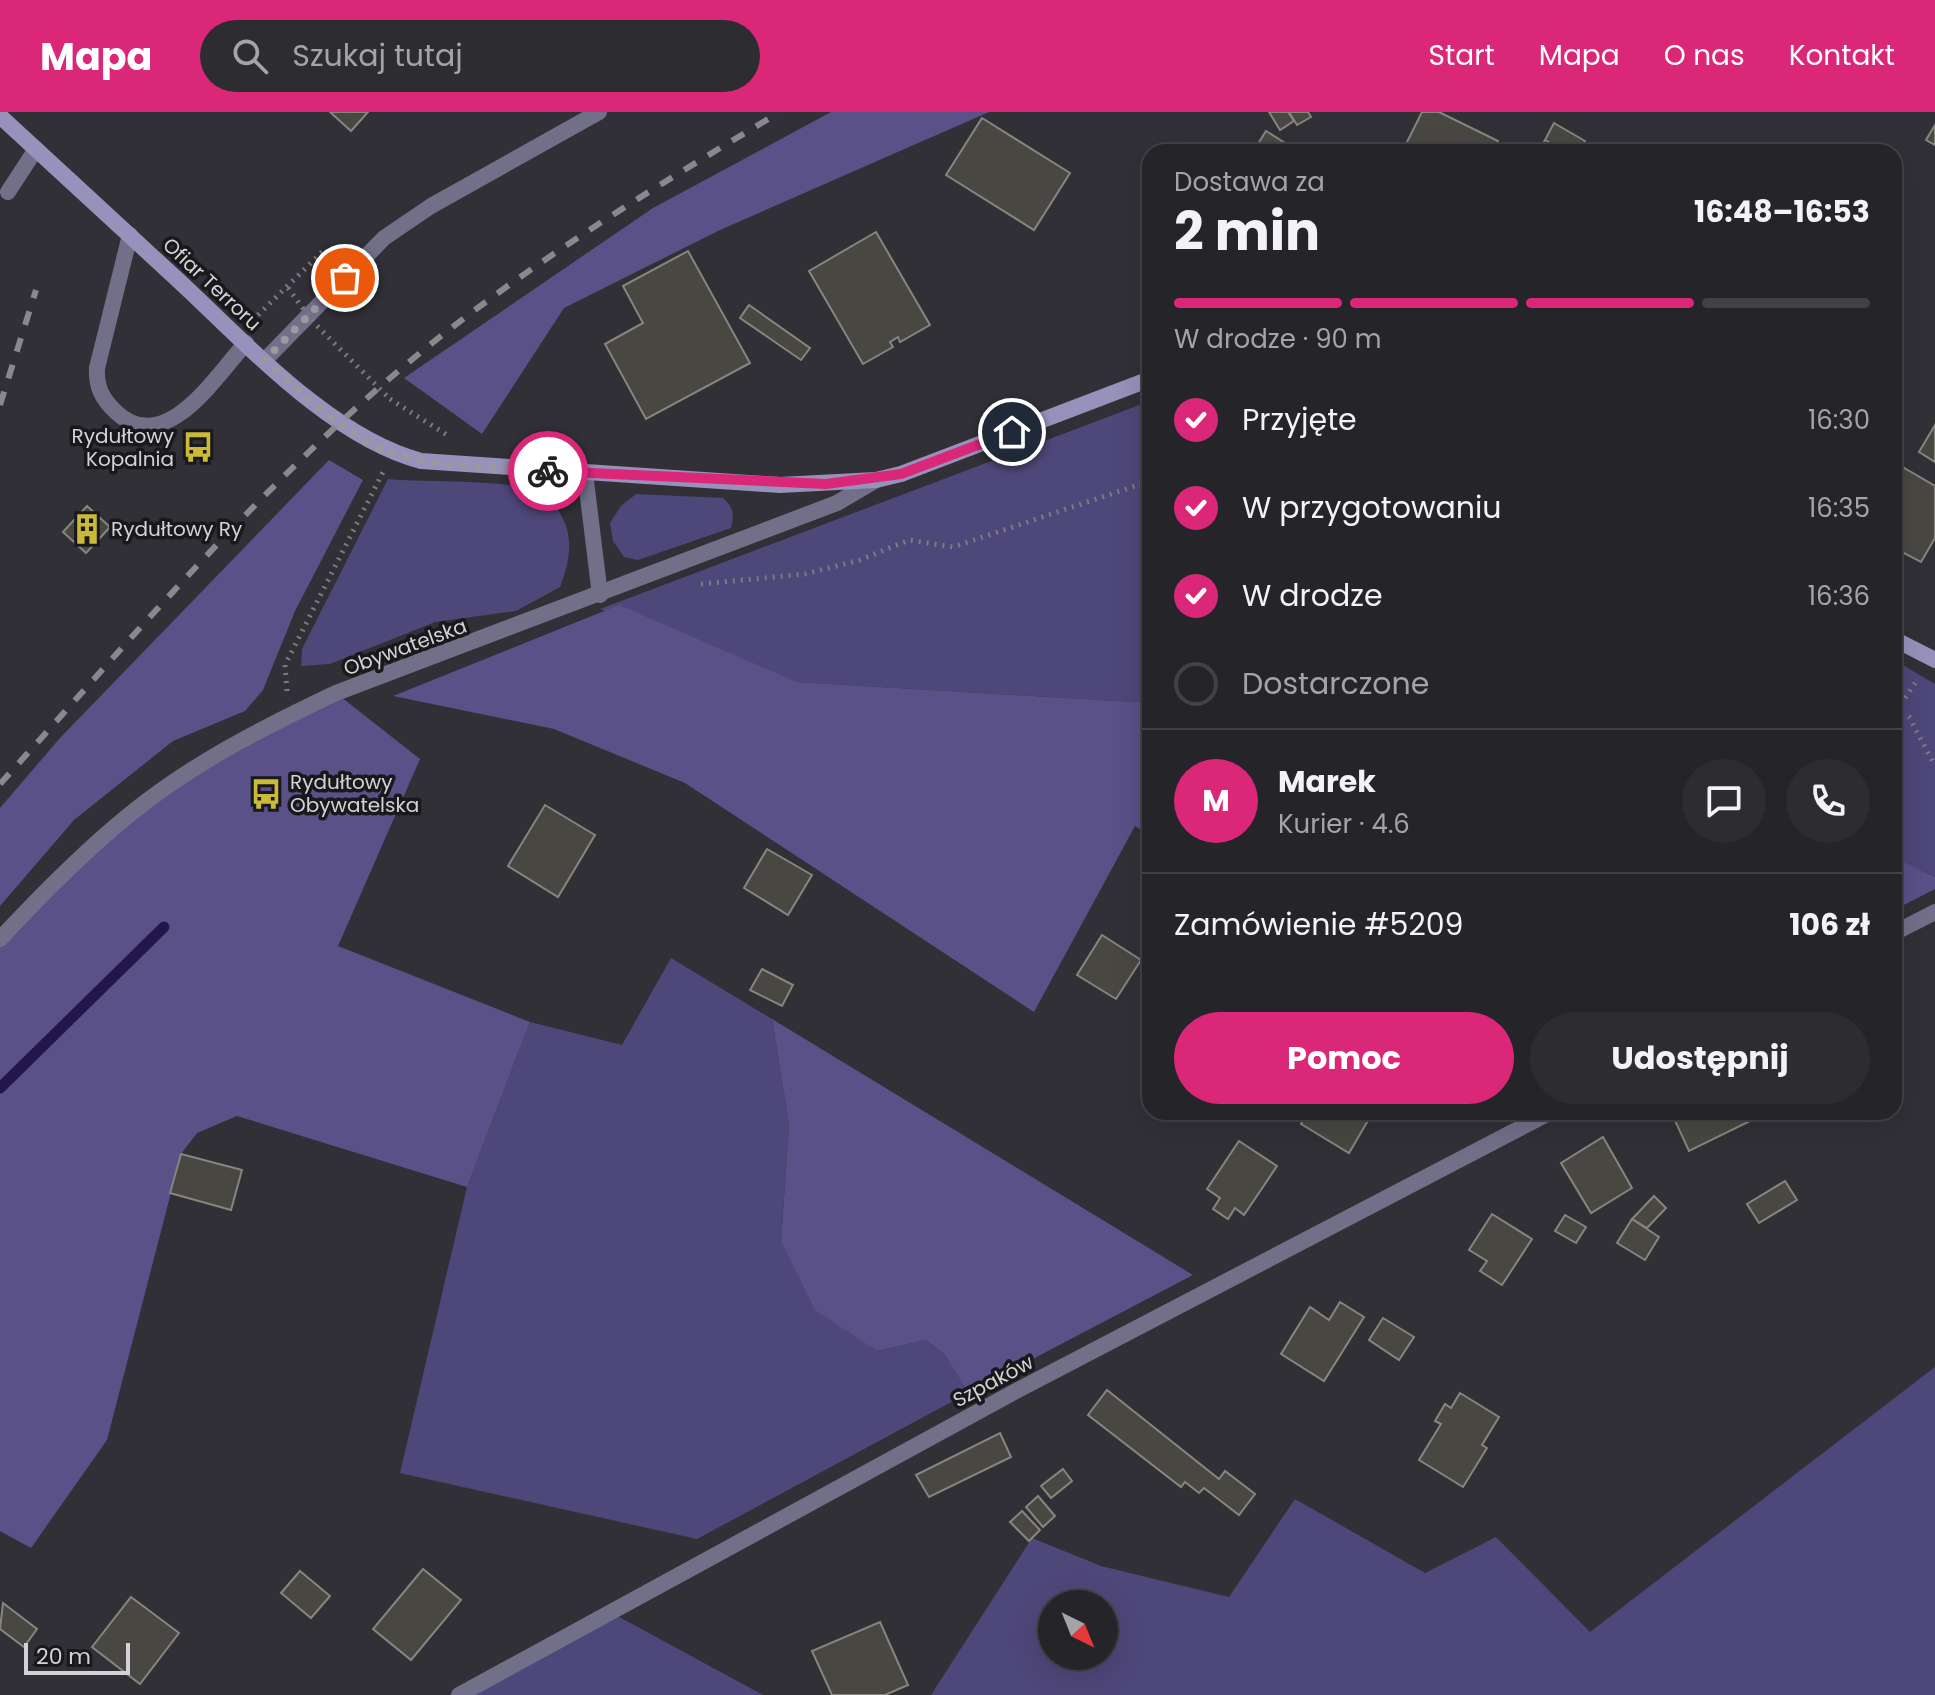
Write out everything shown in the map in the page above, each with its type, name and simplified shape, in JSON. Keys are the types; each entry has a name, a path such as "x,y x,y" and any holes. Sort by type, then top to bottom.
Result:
{"street":[{"name":"Ofiar Terroru","path":"0,116 265,360 384,238 431,206 599,112"},
{"path":"8,192 36,149"},
{"path":"130,235 96,379 105,401 115,411 135,426 146,428 172,420 246,343"},
{"name":"Obywatelska","path":"265,360 342,423 392,453 421,461 780,485 876,480 901,474 1142,382"},
{"path":"585,473 600,595"},
{"name":"Obywatelska","path":"0,939 66,870 131,813 208,760 288,716 336,693 837,503 876,480"},
{"path":"1902,643 1933,660"},
{"path":"1902,929 1935,912"},
{"name":"Szpaków","path":"459,1695 1016,1391 1536,1120"}],"path":[{"path":"258,315 323,251"},
{"path":"288,288 313,322 390,399 451,438"},
{"path":"288,716 285,665 392,453"},
{"path":"691,587 805,574 860,560 909,540 953,547 1142,484"},
{"path":"1902,702 1933,660"},
{"path":"1902,714 1909,717 1935,766"}],"shaded area":[{"path":"831,112 989,112 720,230 564,308 482,434 404,378 653,208"},
{"path":"1142,404 1142,703 797,682 600,609"},
{"path":"329,460 363,480 295,611 263,690 245,711 173,741 74,820 0,906 0,808 60,738"},
{"path":"388,479 489,483 542,493 561,516 568,535 569,556 560,587 516,611 435,622 330,664 301,666 302,649"},
{"path":"636,494 723,498 732,512 731,528 638,560 624,557 613,541 610,523 621,506"},
{"path":"619,605 797,682 1142,703 1142,830 1135,826 1034,1012 685,783 554,729 393,696"},
{"path":"1902,665 1935,684 1935,877 1902,861"},
{"path":"336,693 420,759 338,946 530,1022 467,1187 237,1116 197,1133 181,1154 107,1440 31,1548 0,1531 0,939 132,813"},
{"path":"1902,861 1935,877 1935,889 1902,906"},
{"path":"671,958 772,1019 789,1124 781,1240 877,1351 926,1340 945,1355 968,1393 697,1539 400,1473 467,1187 530,1022 622,1045"},
{"path":"772,1019 1193,1275 968,1393 945,1355 926,1340 877,1351 815,1310 781,1241 789,1124"},
{"path":"1935,1367 1935,1695 931,1695 1032,1538 1101,1566 1229,1597 1295,1499 1425,1573 1496,1537 1590,1632"},
{"path":"610,1612 763,1695 459,1695"}],"building":[{"path":"330,112 368,112 351,131"},
{"path":"1269,112 1288,112 1294,121 1280,130"},
{"path":"1289,112 1308,112 1311,117 1297,125"},
{"path":"1422,112 1439,112 1498,141 1496,144 1406,144"},
{"path":"982,118 1070,173 1034,230 946,175"},
{"path":"1554,123 1585,141 1583,144 1552,144 1545,140"},
{"path":"1935,125 1935,145 1926,140"},
{"path":"1266,131 1287,144 1258,144"},
{"path":"876,232 930,325 900,342 898,337 890,342 893,347 863,364 809,271"},
{"path":"688,251 750,363 646,419 605,344 643,323 623,286"},
{"path":"749,305 810,348 801,360 740,318"},
{"path":"1935,425 1935,462 1919,452"},
{"path":"1902,467 1935,486 1935,538 1921,562 1902,552"},
{"name":"Rydułtowy Ry","path":"87,506 110,527 86,553 63,532"},
{"path":"545,805 595,835 558,897 508,866"},
{"path":"767,849 812,875 788,915 744,888"},
{"path":"1102,935 1141,960 1116,999 1077,975"},
{"path":"762,969 793,985 782,1006 750,990"},
{"path":"1303,1120 1368,1120 1349,1153 1301,1124"},
{"path":"1675,1120 1747,1120 1748,1122 1689,1151"},
{"path":"1603,1137 1632,1188 1591,1213 1561,1163"},
{"path":"1239,1141 1277,1166 1244,1215 1235,1208 1228,1219 1213,1209 1220,1198 1207,1189"},
{"path":"181,1154 242,1170 231,1210 170,1193"},
{"path":"1785,1181 1797,1200 1759,1223 1747,1204"},
{"path":"1654,1196 1666,1208 1647,1228 1632,1219"},
{"path":"1492,1214 1532,1239 1502,1285 1480,1271 1487,1261 1469,1250"},
{"path":"1565,1215 1586,1227 1576,1243 1555,1231"},
{"path":"1632,1219 1659,1237 1645,1260 1617,1243"},
{"path":"1340,1302 1364,1317 1324,1381 1281,1354 1310,1307 1329,1320"},
{"path":"1383,1318 1414,1337 1399,1360 1369,1340"},
{"path":"1107,1390 1219,1479 1225,1471 1255,1494 1239,1515 1204,1488 1199,1493 1185,1482 1181,1487 1088,1415"},
{"path":"1460,1393 1499,1417 1482,1445 1487,1448 1463,1487 1419,1460 1441,1424 1435,1421 1445,1404 1451,1408"},
{"path":"1000,1433 1011,1457 929,1497 916,1475"},
{"path":"1063,1469 1072,1481 1051,1498 1041,1486"},
{"path":"1038,1496 1055,1516 1043,1527 1026,1507"},
{"path":"1022,1511 1040,1530 1029,1541 1010,1522"},
{"path":"423,1569 461,1600 411,1660 373,1629"},
{"path":"300,1571 330,1596 311,1618 281,1593"},
{"path":"131,1597 179,1633 140,1684 92,1647"},
{"path":"3,1603 37,1629 24,1647 0,1629"},
{"path":"880,1622 908,1685 885,1695 832,1695 812,1651"}],"waterway":[{"path":"0,1088 164,927"}],"railway":[{"path":"0,784 197,566 353,410 452,327 543,261 637,199 780,112"},
{"path":"0,405 36,290"}],"way so far":[{"path":"345,278 265,360 342,423 392,453 421,461 548,471"}],"place":[{"name":"Rydułtowy Kopalnia","path":"198,447"},
{"name":"Rydułtowy Ry","path":"87,529"},
{"name":"Rydułtowy Obywatelska","path":"266,794"}],"route":[{"path":"548,471 780,485 876,480 901,474 1012,432"}]}
